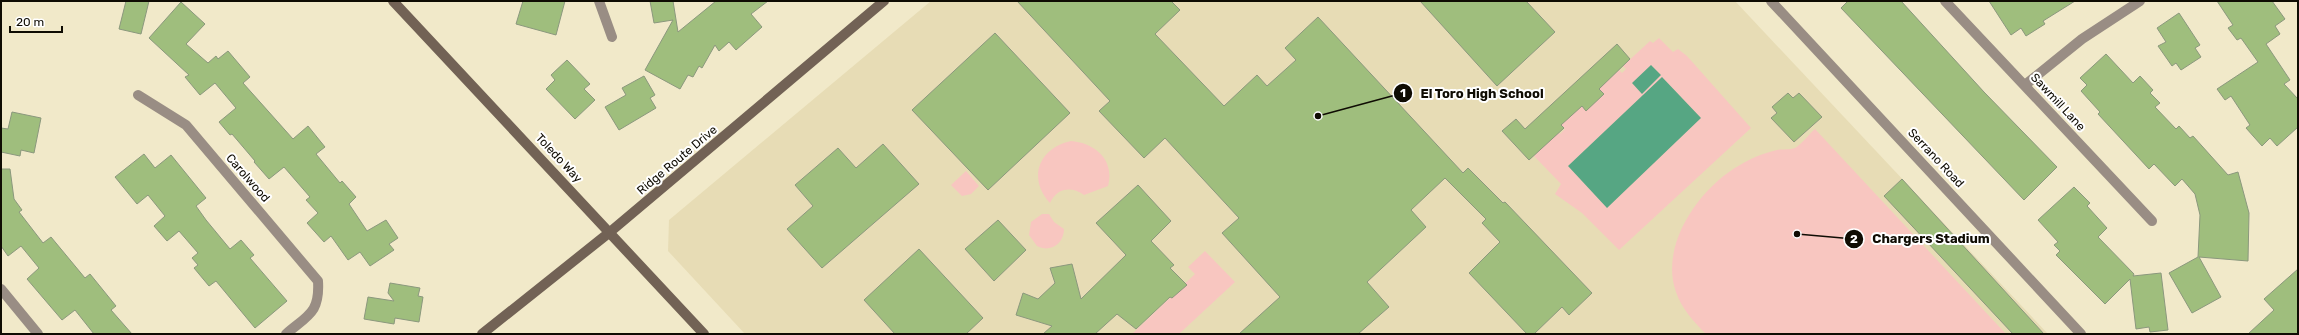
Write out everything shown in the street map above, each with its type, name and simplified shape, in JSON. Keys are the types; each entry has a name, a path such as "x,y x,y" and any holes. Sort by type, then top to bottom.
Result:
{"main road":[{"name":"Toledo Way","path":"393,1 704,334"},
{"name":"Ridge Route Drive","path":"482,334 610,232 884,1"}],"street":[{"path":"599,1 612,37"},
{"name":"Serrano Road","path":"1771,1 2081,334"},
{"name":"Sawmill Lane","path":"1945,1 2152,221"},
{"path":"2025,85 2082,39 2140,1"},
{"name":"Carolwood","path":"138,95 186,125 318,281 319,295 316,308 286,334"},
{"path":"1,289 38,334"}],"shaded area":[{"path":"931,1 1735,1 2048,334 745,334 668,251 669,220"},
{"path":"1659,38 1673,52 1678,49 1687,56 1751,128 1619,250 1582,213 1555,194 1561,184 1534,156 1542,148 1540,145 1555,130 1560,134 1565,129 1561,125 1582,106 1586,111 1604,94 1599,89 1619,70 1622,73 1626,69 1623,66 1650,41 1653,43"},
{"path":"1651,65 1661,75 1642,94 1632,83"},
{"path":"1662,77 1701,118 1607,208 1568,166"},
{"path":"1815,129 2006,334 1706,334 1688,314 1678,298 1672,274 1673,255 1678,237 1687,219 1698,202 1725,175 1744,162 1758,156 1777,150 1795,148"},
{"path":"1071,141 1088,145 1101,154 1109,168 1108,186 1084,195 1074,190 1065,190 1056,194 1050,203 1039,184 1038,174 1040,165 1044,157 1051,150"},
{"path":"966,171 979,186 971,194 962,196 951,185"},
{"path":"1042,214 1049,214 1054,222 1064,229 1062,239 1051,248 1042,248 1037,246 1029,235 1031,222"},
{"path":"1205,251 1235,282 1179,334 1132,334 1195,274 1188,267"}],"building":[{"path":"126,1 149,1 141,34 119,29"},
{"path":"523,1 565,1 556,35 516,24"},
{"path":"650,1 673,1 678,32 716,1 768,1 751,14 762,27 736,50 729,42 719,51 715,45 702,68 699,66 693,77 688,75 680,89 645,70 673,20 654,23"},
{"path":"1017,1 1171,1 1180,10 1155,34 1224,106 1257,75 1267,86 1296,60 1285,48 1318,17 1463,173 1468,168 1503,203 1505,202 1592,293 1569,315 1562,307 1534,334 1527,334 1469,273 1500,242 1482,223 1486,219 1445,178 1411,210 1426,227 1367,282 1389,307 1358,334 1239,334 1280,297 1222,233 1239,218 1165,138 1144,158 1099,111 1110,101"},
{"path":"1420,1 1526,1 1555,32 1497,86"},
{"path":"1848,1 1901,1 1984,92 2057,167 2024,200 1841,8"},
{"path":"1989,1 2075,1 2043,21 2045,24 2026,36 2021,28 2011,35"},
{"path":"2217,1 2272,1 2285,19 2275,26 2280,34 2266,44 2290,80 2284,84 2298,99 2298,127 2277,146 2270,138 2262,146 2246,128 2250,125 2231,96 2225,100 2217,89 2258,62 2241,38 2237,40 2228,28 2233,25"},
{"path":"181,2 205,24 186,44 208,63 216,56 218,59 228,51 250,77 243,83 293,139 308,126 325,147 316,154 340,183 342,181 356,197 349,204 367,231 386,220 398,238 389,244 394,250 370,266 360,252 348,260 331,236 324,242 307,223 318,213 306,200 310,197 284,167 269,179 232,134 230,135 219,122 236,108 215,83 200,95 185,77 189,75 149,38"},
{"path":"2179,13 2200,45 2195,48 2201,57 2181,70 2176,63 2172,66 2158,46 2166,42 2157,28"},
{"path":"995,33 1070,113 988,190 912,110"},
{"path":"1617,44 1630,59 1599,89 1604,94 1586,111 1582,106 1561,125 1564,128 1529,160 1502,131 1516,119 1525,129"},
{"path":"2106,54 2133,83 2140,76 2153,90 2150,93 2160,103 2155,107 2176,129 2179,126 2190,138 2193,136 2228,175 2238,172 2249,213 2248,261 2199,257 2221,297 2192,313 2169,273 2198,257 2200,215 2195,194 2182,179 2175,186 2154,164 2149,169 2098,114 2100,112 2081,91 2087,85 2080,78"},
{"path":"567,60 590,84 584,89 595,100 575,119 546,89 555,80 551,75"},
{"path":"644,76 655,95 650,98 656,108 619,130 605,107 626,95 622,88"},
{"path":"1788,93 1793,98 1799,93 1822,117 1794,142 1771,118 1777,113 1772,107"},
{"path":"12,112 41,118 34,153 21,150 20,156 1,152 1,128 8,129"},
{"path":"883,144 919,184 822,268 787,229 813,206 795,185 838,148 856,168"},
{"path":"144,154 155,168 171,155 206,198 196,206 206,220 230,249 241,240 254,255 250,258 287,301 255,328 216,281 209,286 194,268 198,265 192,258 198,253 179,231 167,241 154,226 165,216 148,195 137,204 115,177"},
{"path":"1,169 10,169 14,199 22,210 19,212 43,243 51,237 85,278 90,274 116,306 111,310 132,334 94,334 75,310 62,320 27,279 39,268 21,246 8,256 1,246"},
{"path":"1902,179 2044,334 2013,334 1884,196"},
{"path":"1138,185 1171,221 1151,241 1174,265 1170,268 1187,285 1172,298 1170,297 1136,329 1117,314 1095,334 1043,334 1052,326 1016,315 1023,293 1038,299 1055,283 1050,268 1072,264 1081,299 1126,255 1096,223"},
{"path":"2074,187 2090,203 2087,206 2107,228 2098,237 2134,274 2133,276 2161,273 2168,330 2150,332 2149,327 2136,329 2130,279 2105,304 2056,255 2060,251 2054,245 2058,242 2038,220"},
{"path":"998,220 1026,250 994,281 965,249"},
{"path":"919,249 983,318 966,334 895,334 864,300"},
{"path":"2298,269 2298,334 2248,334 2274,310 2264,299"},
{"path":"390,283 420,288 418,296 423,297 419,322 395,318 394,324 364,319 368,297 394,301 388,293"}],"place":[{"name":"El Toro High School","path":"1318,116"},
{"name":"Chargers Stadium","path":"1797,234"}]}
